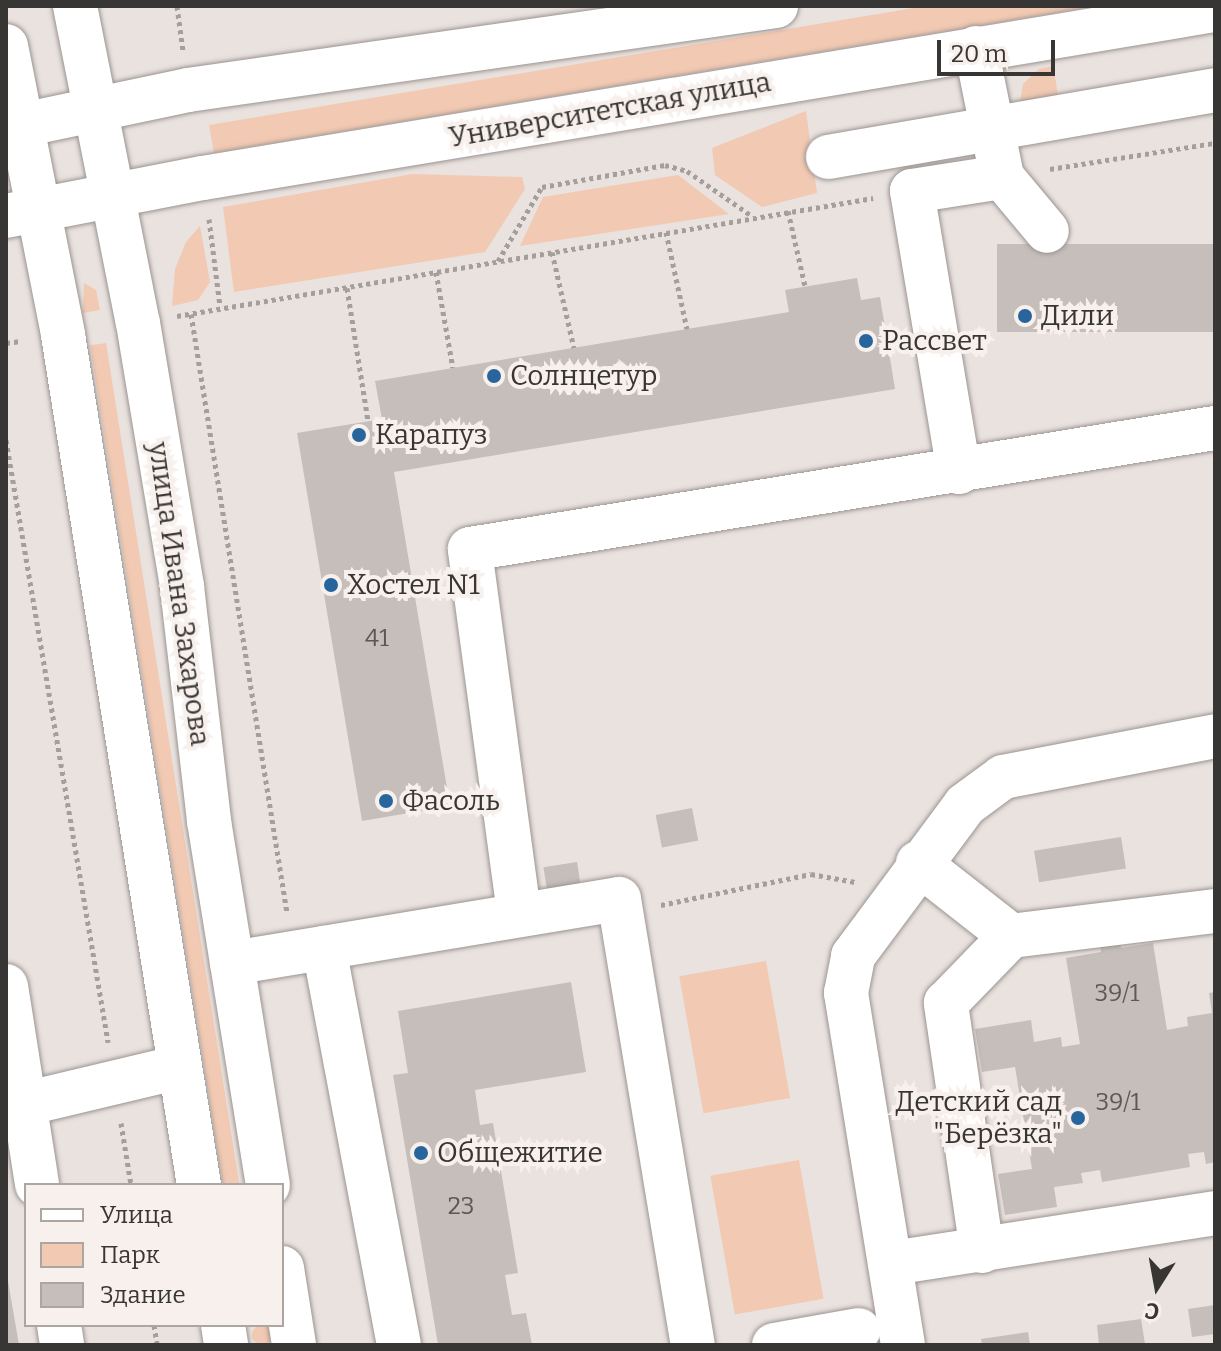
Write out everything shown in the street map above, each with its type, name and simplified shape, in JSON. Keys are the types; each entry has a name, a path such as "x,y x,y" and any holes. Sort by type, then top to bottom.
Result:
{"main road":[{"name":"улица Ивана Захарова","path":"75,6 114,197 182,587 209,821 268,1183"},
{"path":"14,126 188,90 776,6"},
{"name":"Университетская улица","path":"22,213 976,48 1215,10"},
{"path":"6,46 22,213 65,351 199,1183"},
{"path":"976,48 1002,177 1047,231"},
{"path":"828,157 1215,90"},
{"path":"959,472 912,191 1002,177"},
{"path":"519,913 470,549 1215,428"},
{"path":"903,1345 893,1263 846,993 853,956 918,863 965,805 1003,777 1215,736"},
{"path":"918,863 1011,936"},
{"path":"232,963 519,913 619,899 693,1345"},
{"path":"982,1251 946,1003 1011,936 1215,911"},
{"path":"308,950 399,1345"},
{"path":"6,986 37,1183"},
{"path":"24,1104 179,1067"},
{"path":"893,1263 1215,1213"},
{"path":"284,1281 294,1345"},
{"path":"774,1345 859,1330"}],"path":[{"path":"1002,177 1215,143"},
{"path":"498,261 542,187 665,165 687,171 753,217"},
{"path":"308,950 191,314 912,191"},
{"path":"788,211 805,286"},
{"path":"666,232 687,329"},
{"path":"552,252 574,348"},
{"path":"436,272 453,368"},
{"path":"347,288 368,421"},
{"path":"6,440 131,1183"}],"green space":[{"path":"926,6 1097,6 214,153 209,125"},
{"path":"1053,66 1059,100 1019,108 1023,84 1039,69"},
{"path":"806,111 817,193 762,207 715,175 712,148"},
{"path":"412,174 522,177 525,189 485,252 234,292 223,207"},
{"path":"678,175 729,214 520,246 543,197"},
{"path":"200,226 210,282 198,300 172,306 175,269 186,242"},
{"path":"84,283 96,290 100,310 83,313"},
{"path":"106,343 239,1183 223,1183 90,346"},
{"path":"766,961 790,1098 703,1113 679,976"},
{"path":"799,1160 823,1299 735,1314 710,1176"},
{"path":"256,1327 268,1327 271,1339 266,1344 258,1344 253,1339"}],"building":[{"path":"997,244 1215,244 1215,332 997,332"},
{"path":"857,278 861,300 880,297 895,389 394,472 450,806 362,821 297,433 382,419 375,381 789,312 785,290"},
{"path":"692,808 698,840 662,847 656,815"},
{"path":"1121,837 1126,869 1039,882 1034,851"},
{"path":"577,862 581,887 547,892 543,867"},
{"path":"1120,939 1121,948 1153,943 1167,1030 1188,1026 1187,1017 1212,1013 1209,993 1215,992 1215,1162 1206,1164 1204,1152 1188,1154 1190,1167 1102,1182 1100,1170 1081,1173 1083,1183 1054,1187 1057,1207 1005,1215 998,1174 1032,1169 1015,1067 982,1072 975,1029 1031,1020 1034,1042 1061,1037 1062,1047 1080,1044 1066,958 1101,952 1100,942"},
{"path":"571,982 586,1072 475,1090 480,1125 493,1123 518,1273 505,1275 512,1315 526,1313 532,1345 438,1345 393,1075 408,1073 398,1011"},
{"path":"8,1281 19,1345 6,1345"},
{"path":"1215,1305 1215,1334 1192,1337 1188,1309"},
{"path":"1141,1319 1145,1344 1099,1345 1097,1325"},
{"path":"1028,1332 1030,1345 982,1345 981,1339"}],"place":[{"name":"Дили","path":"1025,316"},
{"name":"Рассвет","path":"866,341"},
{"name":"Солнцетур","path":"494,376"},
{"name":"Карапуз","path":"359,435"},
{"name":"Хостел N1","path":"331,585"},
{"name":"Фасоль","path":"386,801"},
{"name":"Детский сад \"Берёзка\"","path":"1078,1118"},
{"name":"Общежитие","path":"421,1153"}]}
